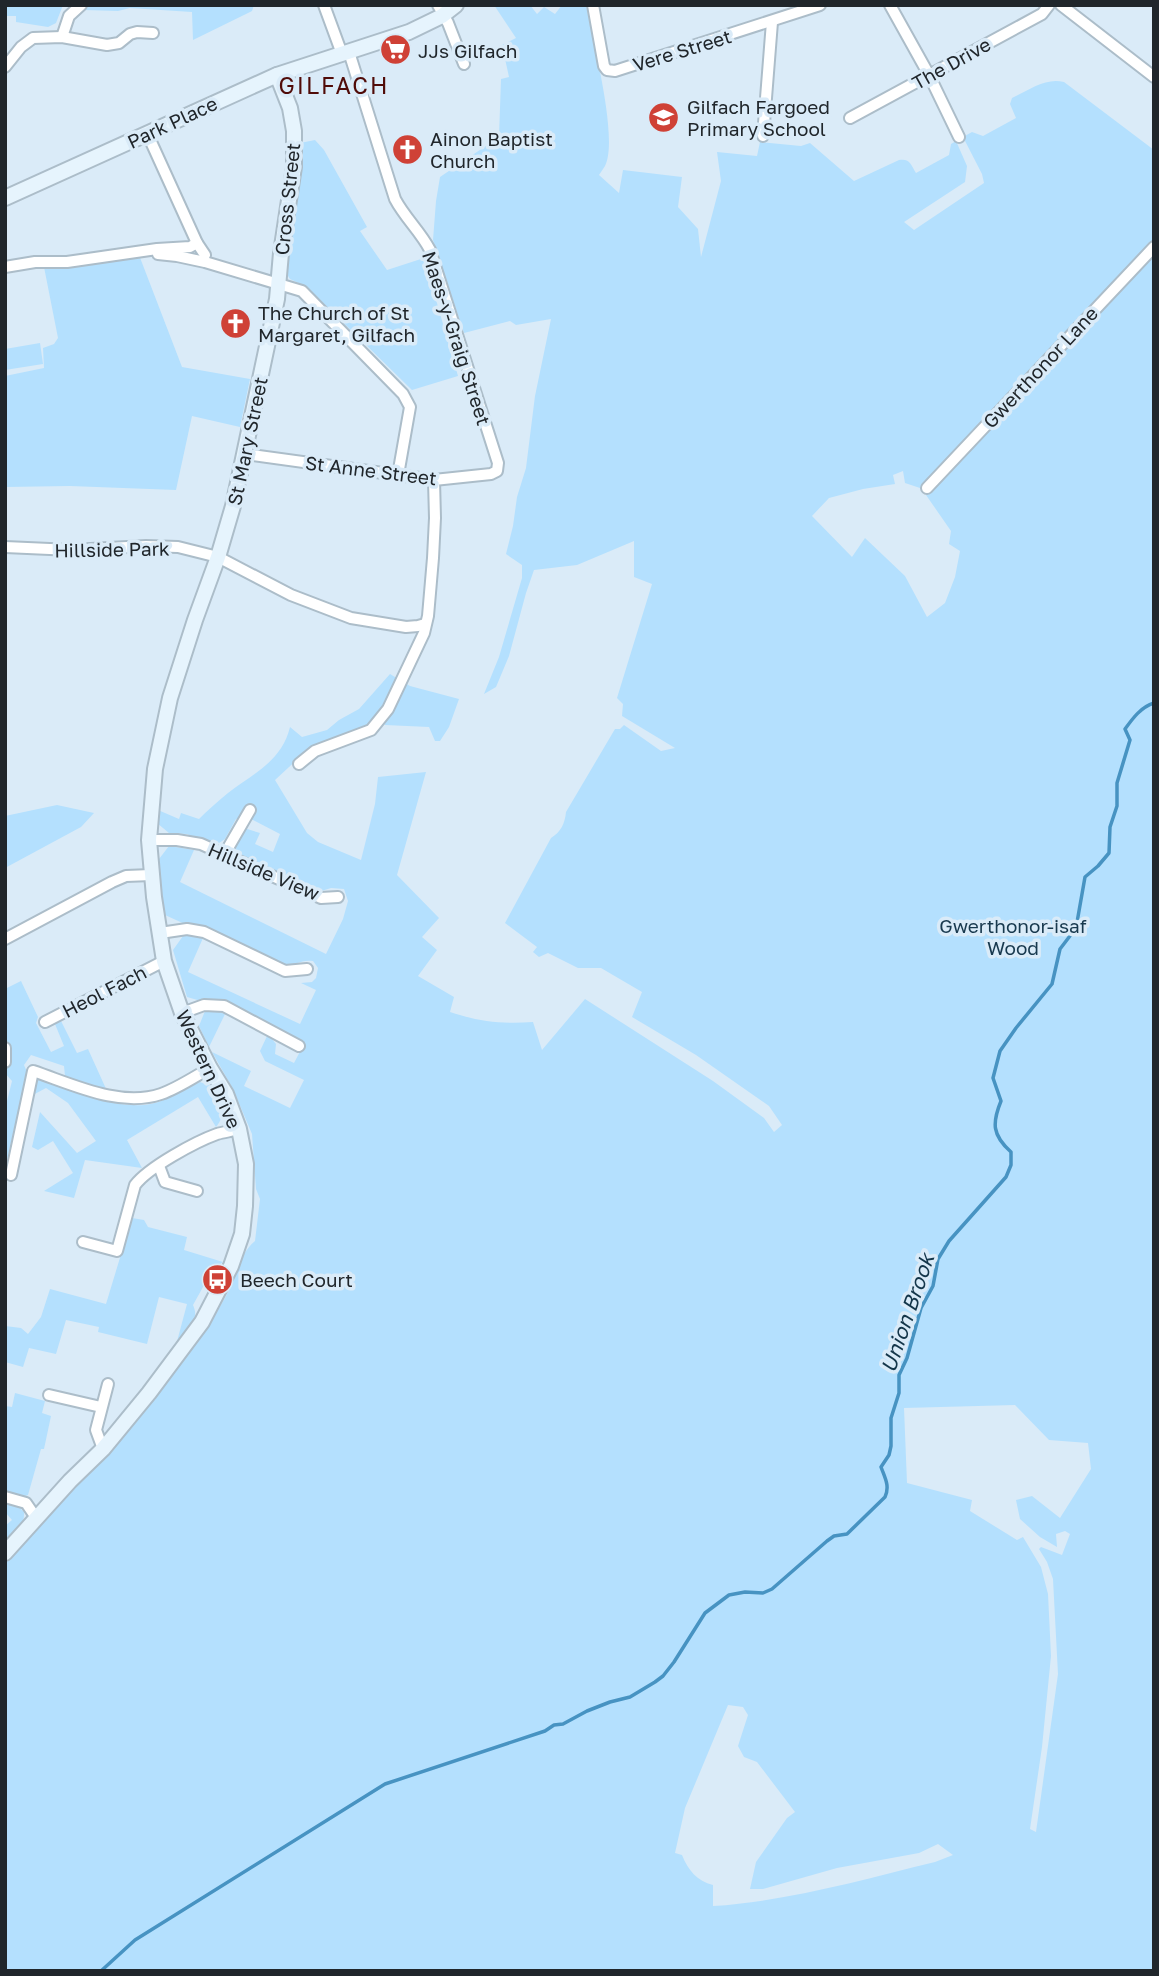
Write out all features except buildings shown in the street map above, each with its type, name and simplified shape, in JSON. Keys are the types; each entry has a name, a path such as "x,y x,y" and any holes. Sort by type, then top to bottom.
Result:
{"street":[{"path":"62,37 69,16 81,5"},
{"name":"Maes-y-Graig Street","path":"324,5 346,53 395,199 430,250 498,463 497,471"},
{"name":"Park Place","path":"5,198 277,75 409,32 440,10 456,5"},
{"name":"Vere Street","path":"593,5 604,66 607,70 615,71 820,5"},
{"path":"890,5 960,137"},
{"name":"The Drive","path":"850,118 1042,14 1049,5"},
{"path":"1060,5 1154,77"},
{"path":"440,10 464,64"},
{"path":"764,136 772,22"},
{"path":"5,67 21,47 33,38 62,37 107,46 119,43 137,32 153,33"},
{"name":"Cross Street","path":"277,75 292,120 294,167 279,283"},
{"path":"147,134 205,255"},
{"path":"5,267 157,248 190,247 197,243"},
{"name":"Gwerthonor Lane","path":"927,488 1154,247"},
{"path":"158,254 205,262 302,291 403,394 410,407 398,475"},
{"name":"St Mary Street","path":"218,557 245,454 279,283"},
{"name":"St Anne Street","path":"245,454 434,480 491,474 497,471"},
{"path":"299,764 315,751 371,730 388,709 424,633 428,616 435,518 434,480"},
{"name":"Hillside Park","path":"5,547 72,550 178,547 218,557 291,595 351,618 406,627 425,624"},
{"name":"Western Drive","path":"5,1553 103,1449 202,1322 231,1266 242,1234 246,1164 239,1129 226,1094 182,1013 164,961 151,875 149,840 156,769 170,698 218,557"},
{"path":"224,855 250,810"},
{"name":"Hillside View","path":"149,840 177,840 201,844 321,898 338,897"},
{"path":"5,939 112,882 126,876 151,875"},
{"path":"160,933 187,929 204,932 285,971 307,969"},
{"name":"Heol Fach","path":"45,1022 164,961"},
{"path":"182,1013 204,1005 224,1006 299,1046"},
{"path":"5,1048 5,1062"},
{"path":"11,1175 33,1072 122,1098 159,1094 210,1068"},
{"path":"83,1242 117,1251 135,1185 142,1176 217,1134 239,1129"},
{"path":"159,1166 165,1182 197,1191"},
{"path":"103,1449 96,1430 108,1384"},
{"path":"49,1395 101,1407"},
{"path":"5,1497 26,1503 37,1519"}],"green space":[{"path":"5,5 63,5 56,23 48,27 16,22 16,16 5,16"},
{"path":"90,5 254,5 252,11 193,40 192,12 130,8 118,11 84,10"},
{"name":"Gwerthonor-isaf Wood","path":"494,5 530,5 537,14 544,7 555,14 562,5 586,5 603,87 609,134 605,166 599,175 619,193 623,170 682,177 678,207 698,229 701,257 721,181 717,152 757,156 760,142 801,146 810,143 854,181 899,160 908,161 916,173 949,155 951,144 956,141 967,166 965,182 904,222 914,230 984,183 963,137 972,132 983,136 1016,118 1010,104 1012,98 1044,83 1064,82 1154,150 1154,1971 5,1971 5,1562 110,1450 168,1380 213,1318 226,1296 241,1260 255,1241 260,1199 256,1189 252,1134 233,1089 212,1052 251,1071 244,1086 290,1108 304,1080 265,1061 260,1051 268,1034 276,1044 275,1054 294,1063 304,1044 223,1002 187,997 173,950 183,936 203,938 188,972 300,1024 316,990 301,983 312,982 316,978 318,968 313,961 283,965 208,929 187,925 165,915 159,859 169,846 194,850 180,882 326,954 343,919 348,901 344,889 331,888 315,893 239,858 235,846 244,828 260,833 255,844 273,852 280,834 251,819 236,819 225,839 211,845 187,834 169,833 157,823 158,810 179,819 181,813 199,819 273,758 286,739 290,727 302,737 327,730 359,709 390,674 410,686 459,699 449,727 440,741 435,741 429,727 385,725 377,714 367,728 302,755 275,780 307,833 318,842 361,860 375,804 378,777 426,772 397,875 439,918 422,937 437,950 418,976 454,997 450,1012 491,1021 533,1022 542,1050 585,999 713,1081 764,1118 774,1132 782,1125 769,1106 696,1055 632,1017 642,992 601,968 578,968 548,953 539,957 533,952 537,947 505,923 551,838 562,827 566,812 615,729 624,725 661,751 675,748 622,716 623,704 617,698 652,584 634,577 634,541 577,565 534,570 509,656 496,687 484,694 499,657 522,578 522,565 506,554 517,497 526,468 535,396 551,319 516,325 510,321 464,333 433,240 440,177 499,137 501,79 509,77 502,45 516,38","holes":["1092,317 926,495 951,531 949,544 960,551 955,577 945,603 927,617 905,576 865,538 852,557 812,516 829,498 895,484 893,475 903,471 905,483 920,488","1015,1405 1049,1440 1088,1443 1091,1469 1060,1518 1032,1496 1016,1500 1020,1519 1040,1537 1057,1547 1056,1534 1065,1531 1070,1534 1062,1555 1041,1547 1039,1549 1053,1579 1058,1674 1036,1832 1030,1829 1051,1656 1048,1594 1041,1567 1023,1537 1017,1540 970,1511 972,1500 907,1483 904,1408","728,1705 743,1707 748,1715 738,1746 744,1757 757,1762 795,1812 787,1818 756,1862 750,1889 763,1889 837,1868 919,1853 938,1844 953,1855 935,1862 825,1889 769,1900 713,1906 713,1885 698,1878 682,1855 675,1853 685,1808"]},
{"path":"315,140 324,150 367,227 360,231 387,270 424,258 458,376 412,390 307,287 290,279 283,268 300,143"},
{"path":"139,255 182,367 250,379 240,427 192,416 176,490 70,486 5,487 5,376 44,368 43,348 54,344 58,338 44,267"},
{"path":"40,343 43,364 5,370 5,349"},
{"path":"57,805 94,813 81,827 5,868 5,816"},
{"path":"21,981 38,1017 36,1023 51,1052 64,1046 55,1024 61,1021 77,1053 88,1049 107,1091 68,1079 64,1066 31,1055 24,1065 27,1072 5,1169 5,1109 12,1081 5,1073 10,1056 9,1043 5,1039 5,989"},
{"path":"213,1010 225,1014 209,1047 199,1026 205,1011"},
{"path":"40,1078 91,1097 131,1105 159,1102 200,1082 211,1086 221,1107 220,1122 216,1127 198,1097 127,1140 142,1168 85,1160 74,1198 44,1191 73,1173 53,1141 38,1150 32,1147 40,1112 77,1153 96,1141 68,1103 46,1088 31,1096 35,1079"},
{"path":"132,1218 144,1220 148,1227 187,1237 184,1250 223,1262 213,1269 193,1305 193,1323 175,1349 187,1304 159,1297 147,1344 98,1332 99,1327 66,1320 56,1354 29,1348 23,1367 5,1362 5,1326 21,1328 28,1334 41,1317 50,1289 106,1304"},
{"path":"15,1393 45,1401 42,1413 51,1416 44,1449 41,1449 28,1495 22,1497 5,1491 5,1406 12,1407"},
{"path":"5,1502 18,1506 24,1512 24,1517 16,1533 5,1544 5,1526 12,1520 5,1512"}],"waterway":[{"name":"Union Brook","path":"101,1971 135,1940 385,1784 545,1731 587,1711 630,1697 655,1682 674,1662 705,1613 729,1595 763,1593 772,1589 827,1541 834,1536 847,1534 885,1497 887,1486 881,1467 891,1446 891,1418 899,1393 899,1375 907,1358 921,1308 933,1286 938,1259 949,1241 1006,1177 1011,1165 1011,1152 1000,1140 995,1122 1001,1101 993,1078 1000,1051 1052,984 1060,949 1076,928 1085,877 1109,853 1110,827 1117,806 1117,783 1130,740 1125,729 1141,710 1154,703"}],"place":[{"name":"JJs Gilfach","path":"395,50"},
{"name":"Gilfach Fargoed Primary School","path":"664,117"},
{"name":"Ainon Baptist Church","path":"407,149"},
{"name":"The Church of St Margaret, Gilfach","path":"235,323"},
{"name":"Beech Court","path":"217,1279"}],"district":[{"name":"GILFACH","path":"334,85"}]}
